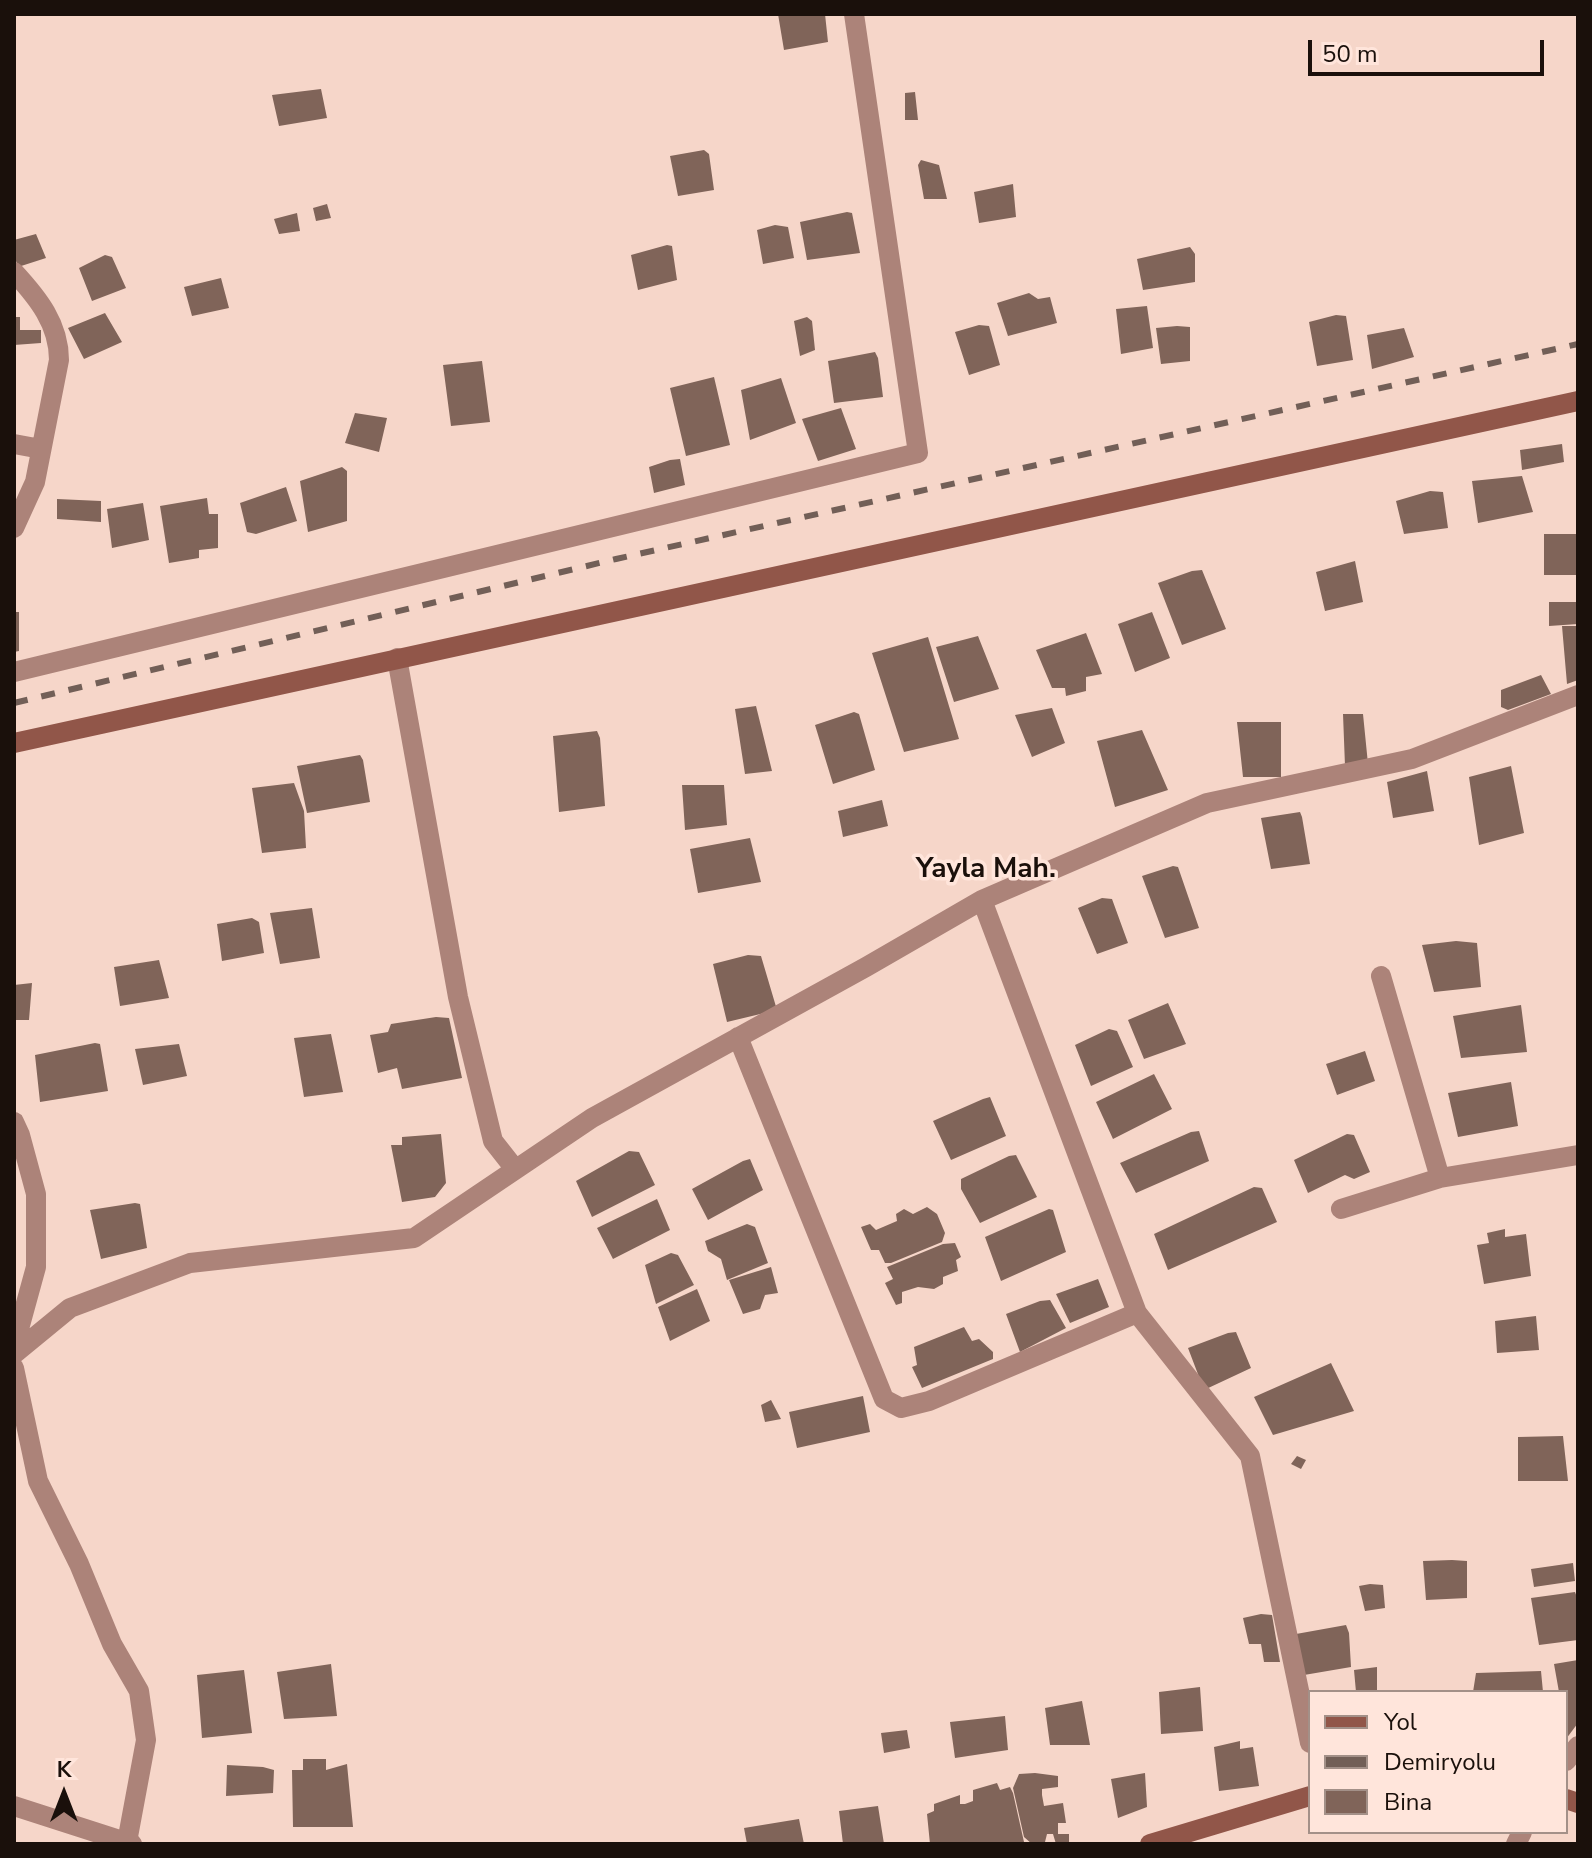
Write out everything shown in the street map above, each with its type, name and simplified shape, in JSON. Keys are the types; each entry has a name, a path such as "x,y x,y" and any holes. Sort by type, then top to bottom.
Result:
{"street":[{"path":"14,672 918,453 854,14"},
{"path":"14,272 36,296 59,342 59,360 35,482 14,528"},
{"path":"14,743 1578,401"},
{"path":"14,444 41,449"},
{"path":"397,658 461,1011 493,1141 515,1169"},
{"path":"14,1354 70,1308 190,1263 414,1238 592,1118 982,900 1207,803 1412,759 1578,695"},
{"path":"982,900 1137,1313 1250,1456 1308,1733"},
{"path":"1381,976 1440,1178"},
{"path":"738,1037 884,1399 901,1408 929,1401 1137,1313"},
{"path":"14,1122 36,1194 36,1267 14,1347"},
{"path":"1341,1209 1440,1178 1578,1155"},
{"path":"14,1368 38,1481 79,1564 112,1644 139,1691 146,1740 129,1843 14,1806"},
{"path":"1150,1844 1308,1797"}],"building":[{"path":"778,14 825,14 828,42 784,50"},
{"path":"321,89 327,118 279,126 272,95"},
{"path":"915,92 918,120 905,120 905,93"},
{"path":"704,150 709,154 714,190 678,196 670,156"},
{"path":"921,160 939,165 947,199 924,199 918,165"},
{"path":"1013,184 1016,217 979,223 974,192"},
{"path":"327,204 331,218 316,221 313,208"},
{"path":"297,213 300,231 279,234 274,219"},
{"path":"852,213 860,253 807,260 800,222"},
{"path":"775,225 788,227 794,258 763,264 757,230"},
{"path":"36,234 46,258 18,267 14,240"},
{"path":"672,246 677,280 638,290 631,255"},
{"path":"1190,247 1195,254 1195,282 1143,290 1137,259"},
{"path":"105,255 112,257 126,288 92,301 79,268"},
{"path":"221,278 229,308 192,316 184,287"},
{"path":"1029,293 1038,299 1050,297 1057,323 1008,336 997,303"},
{"path":"1147,306 1153,348 1121,354 1116,309"},
{"path":"105,313 122,342 84,359 68,328"},
{"path":"1336,315 1346,316 1353,360 1317,366 1309,322"},
{"path":"14,317 20,317 20,330 41,330 41,343 14,345"},
{"path":"807,317 812,321 815,350 800,356 794,321"},
{"path":"979,325 989,326 1000,365 969,375 955,332"},
{"path":"1190,327 1190,361 1161,364 1156,328"},
{"path":"1404,328 1414,357 1372,369 1367,335"},
{"path":"875,352 883,397 834,403 828,361"},
{"path":"482,361 490,422 451,426 443,365"},
{"path":"714,377 730,445 686,456 670,388"},
{"path":"781,378 796,423 750,440 741,390"},
{"path":"841,408 856,449 818,461 802,419"},
{"path":"355,413 387,418 379,452 345,443"},
{"path":"1562,444 1564,462 1522,470 1520,450"},
{"path":"680,459 685,485 654,493 649,467"},
{"path":"342,467 347,471 347,521 308,532 300,481"},
{"path":"1522,476 1533,512 1478,523 1472,481"},
{"path":"286,487 297,521 256,534 247,532 240,503"},
{"path":"1430,491 1443,492 1448,528 1404,534 1396,501"},
{"path":"207,498 209,514 218,514 218,548 199,550 199,558 169,563 160,506"},
{"path":"57,499 101,501 101,522 57,519"},
{"path":"143,503 149,540 112,548 107,509"},
{"path":"1544,534 1578,534 1578,575 1544,575"},
{"path":"1355,561 1363,602 1325,611 1316,572"},
{"path":"1202,570 1226,629 1182,645 1158,583"},
{"path":"1549,602 1578,602 1578,624 1549,626"},
{"path":"14,612 19,612 19,651 14,652"},
{"path":"1152,612 1170,658 1135,672 1118,624"},
{"path":"1562,626 1578,626 1578,680 1567,684"},
{"path":"1086,633 1102,674 1086,677 1086,691 1066,696 1065,688 1052,688 1036,650"},
{"path":"978,636 999,689 954,702 936,647"},
{"path":"928,637 959,739 904,752 872,653"},
{"path":"1541,675 1551,694 1508,710 1501,707 1501,690"},
{"path":"756,706 772,771 745,774 735,709"},
{"path":"1052,708 1065,743 1032,757 1015,715"},
{"path":"854,712 859,714 875,770 833,784 815,725"},
{"path":"1343,714 1363,714 1368,764 1345,766"},
{"path":"1237,722 1281,722 1281,777 1243,777"},
{"path":"1142,730 1168,790 1115,807 1097,741"},
{"path":"597,731 605,806 559,812 553,736"},
{"path":"360,755 370,802 307,813 297,766"},
{"path":"1511,766 1524,833 1479,845 1469,777"},
{"path":"1427,771 1434,811 1393,818 1387,782"},
{"path":"294,783 304,811 306,848 262,853 252,788"},
{"path":"682,785 724,785 727,825 685,830"},
{"path":"882,800 888,826 843,837 838,811"},
{"path":"1300,812 1310,864 1271,869 1261,818"},
{"path":"750,838 761,882 698,893 690,849"},
{"path":"1178,867 1199,928 1165,938 1142,876"},
{"path":"1102,898 1112,899 1128,943 1097,954 1078,908"},
{"path":"312,908 320,958 280,964 270,913"},
{"path":"252,918 259,922 264,953 222,961 217,924"},
{"path":"1456,941 1477,943 1481,987 1434,992 1422,945"},
{"path":"748,955 761,956 777,1010 727,1022 713,964"},
{"path":"159,960 169,998 120,1006 114,967"},
{"path":"32,983 29,1020 14,1020 14,985"},
{"path":"1168,1003 1186,1044 1144,1059 1128,1020"},
{"path":"1521,1005 1527,1052 1461,1058 1453,1016"},
{"path":"449,1018 462,1078 402,1089 397,1068 378,1073 370,1035 388,1032 391,1024"},
{"path":"1109,1029 1117,1031 1133,1067 1091,1086 1075,1045"},
{"path":"331,1034 343,1092 304,1097 294,1038"},
{"path":"100,1044 108,1091 40,1102 35,1055"},
{"path":"179,1044 187,1076 143,1085 135,1049"},
{"path":"1365,1051 1375,1081 1337,1095 1326,1064"},
{"path":"1154,1074 1172,1109 1113,1139 1096,1102"},
{"path":"1511,1082 1518,1126 1458,1137 1448,1093"},
{"path":"990,1097 1006,1136 951,1160 933,1121"},
{"path":"1199,1131 1209,1161 1136,1193 1120,1163"},
{"path":"441,1134 446,1183 435,1197 402,1202 391,1145 402,1145 402,1137"},
{"path":"1347,1134 1354,1135 1370,1172 1354,1179 1345,1175 1308,1193 1294,1160"},
{"path":"629,1151 639,1152 655,1185 592,1217 576,1181"},
{"path":"1016,1155 1037,1197 980,1223 961,1189 961,1179"},
{"path":"750,1159 763,1190 708,1220 692,1189"},
{"path":"1254,1187 1262,1188 1277,1222 1168,1270 1154,1234"},
{"path":"657,1199 670,1230 613,1259 597,1228"},
{"path":"140,1204 147,1248 101,1259 90,1210"},
{"path":"927,1207 937,1214 945,1233 942,1242 891,1263 885,1263 879,1250 871,1250 861,1227 870,1224 876,1230 897,1221 896,1214 904,1209 913,1214"},
{"path":"1049,1209 1053,1210 1066,1252 1001,1281 985,1237"},
{"path":"747,1224 755,1227 768,1263 727,1280 721,1259 708,1251 705,1241"},
{"path":"1505,1229 1505,1237 1526,1234 1531,1276 1484,1284 1477,1245 1489,1243 1487,1233"},
{"path":"955,1243 961,1257 956,1260 958,1271 943,1277 943,1284 934,1289 918,1287 902,1292 902,1303 896,1305 885,1283 893,1279 887,1267 943,1244"},
{"path":"671,1253 678,1255 694,1285 656,1304 645,1265"},
{"path":"771,1267 778,1293 765,1295 760,1309 743,1314 729,1280"},
{"path":"1098,1279 1109,1307 1070,1323 1056,1294"},
{"path":"697,1289 710,1321 670,1341 658,1307"},
{"path":"1050,1300 1066,1328 1020,1352 1006,1314"},
{"path":"1536,1316 1539,1350 1497,1353 1495,1321"},
{"path":"964,1327 972,1341 979,1339 993,1352 993,1359 922,1388 912,1367 917,1365 914,1347"},
{"path":"1236,1332 1251,1368 1204,1390 1188,1348"},
{"path":"1331,1363 1354,1411 1273,1435 1254,1397"},
{"path":"863,1396 870,1432 797,1448 789,1412"},
{"path":"771,1400 781,1419 765,1422 761,1405"},
{"path":"1563,1436 1568,1481 1518,1481 1518,1437"},
{"path":"1297,1456 1306,1460 1301,1469 1291,1464"},
{"path":"1423,1561 1467,1561 1467,1598 1426,1600"},
{"path":"1573,1563 1575,1581 1534,1587 1531,1569"},
{"path":"1383,1585 1385,1608 1365,1611 1359,1586"},
{"path":"1575,1592 1578,1600 1578,1640 1539,1645 1531,1598"},
{"path":"1272,1615 1280,1662 1264,1662 1261,1644 1249,1644 1243,1618"},
{"path":"1346,1625 1351,1667 1304,1675 1296,1634"},
{"path":"1578,1660 1578,1723 1568,1736 1568,1690 1559,1690 1554,1664"},
{"path":"331,1664 337,1716 284,1719 277,1672"},
{"path":"1377,1667 1377,1690 1356,1690 1354,1670"},
{"path":"244,1670 252,1733 202,1738 197,1675"},
{"path":"1541,1671 1543,1690 1473,1690 1476,1673"},
{"path":"1200,1687 1203,1731 1161,1734 1159,1692"},
{"path":"1082,1701 1090,1745 1050,1745 1045,1708"},
{"path":"1005,1716 1008,1750 955,1758 950,1722"},
{"path":"907,1730 910,1748 884,1753 881,1733"},
{"path":"1240,1741 1240,1749 1253,1747 1259,1786 1219,1791 1214,1747"},
{"path":"303,1759 326,1759 326,1770 347,1764 353,1827 293,1827 292,1770 303,1770"},
{"path":"227,1765 274,1770 273,1793 226,1796"},
{"path":"1145,1773 1147,1807 1118,1818 1111,1779"},
{"path":"1019,1774 1058,1776 1058,1787 1042,1789 1042,1795 1044,1806 1063,1803 1066,1823 1058,1823 1058,1834 1069,1834 1069,1842 1056,1844 1053,1834 1047,1834 1045,1842 1032,1844 1024,1837 1013,1788"},
{"path":"997,1783 1000,1790 1010,1787 1013,1793 1024,1842 930,1844 927,1814 934,1811 934,1804 960,1795 960,1804 965,1804 973,1801 973,1790"},
{"path":"878,1806 884,1844 843,1844 839,1811"},
{"path":"799,1819 804,1844 747,1844 744,1828"}],"railway":[{"path":"14,703 616,559 1578,344"}],"district":[{"name":"Yayla Mah.","path":"986,870"}]}
